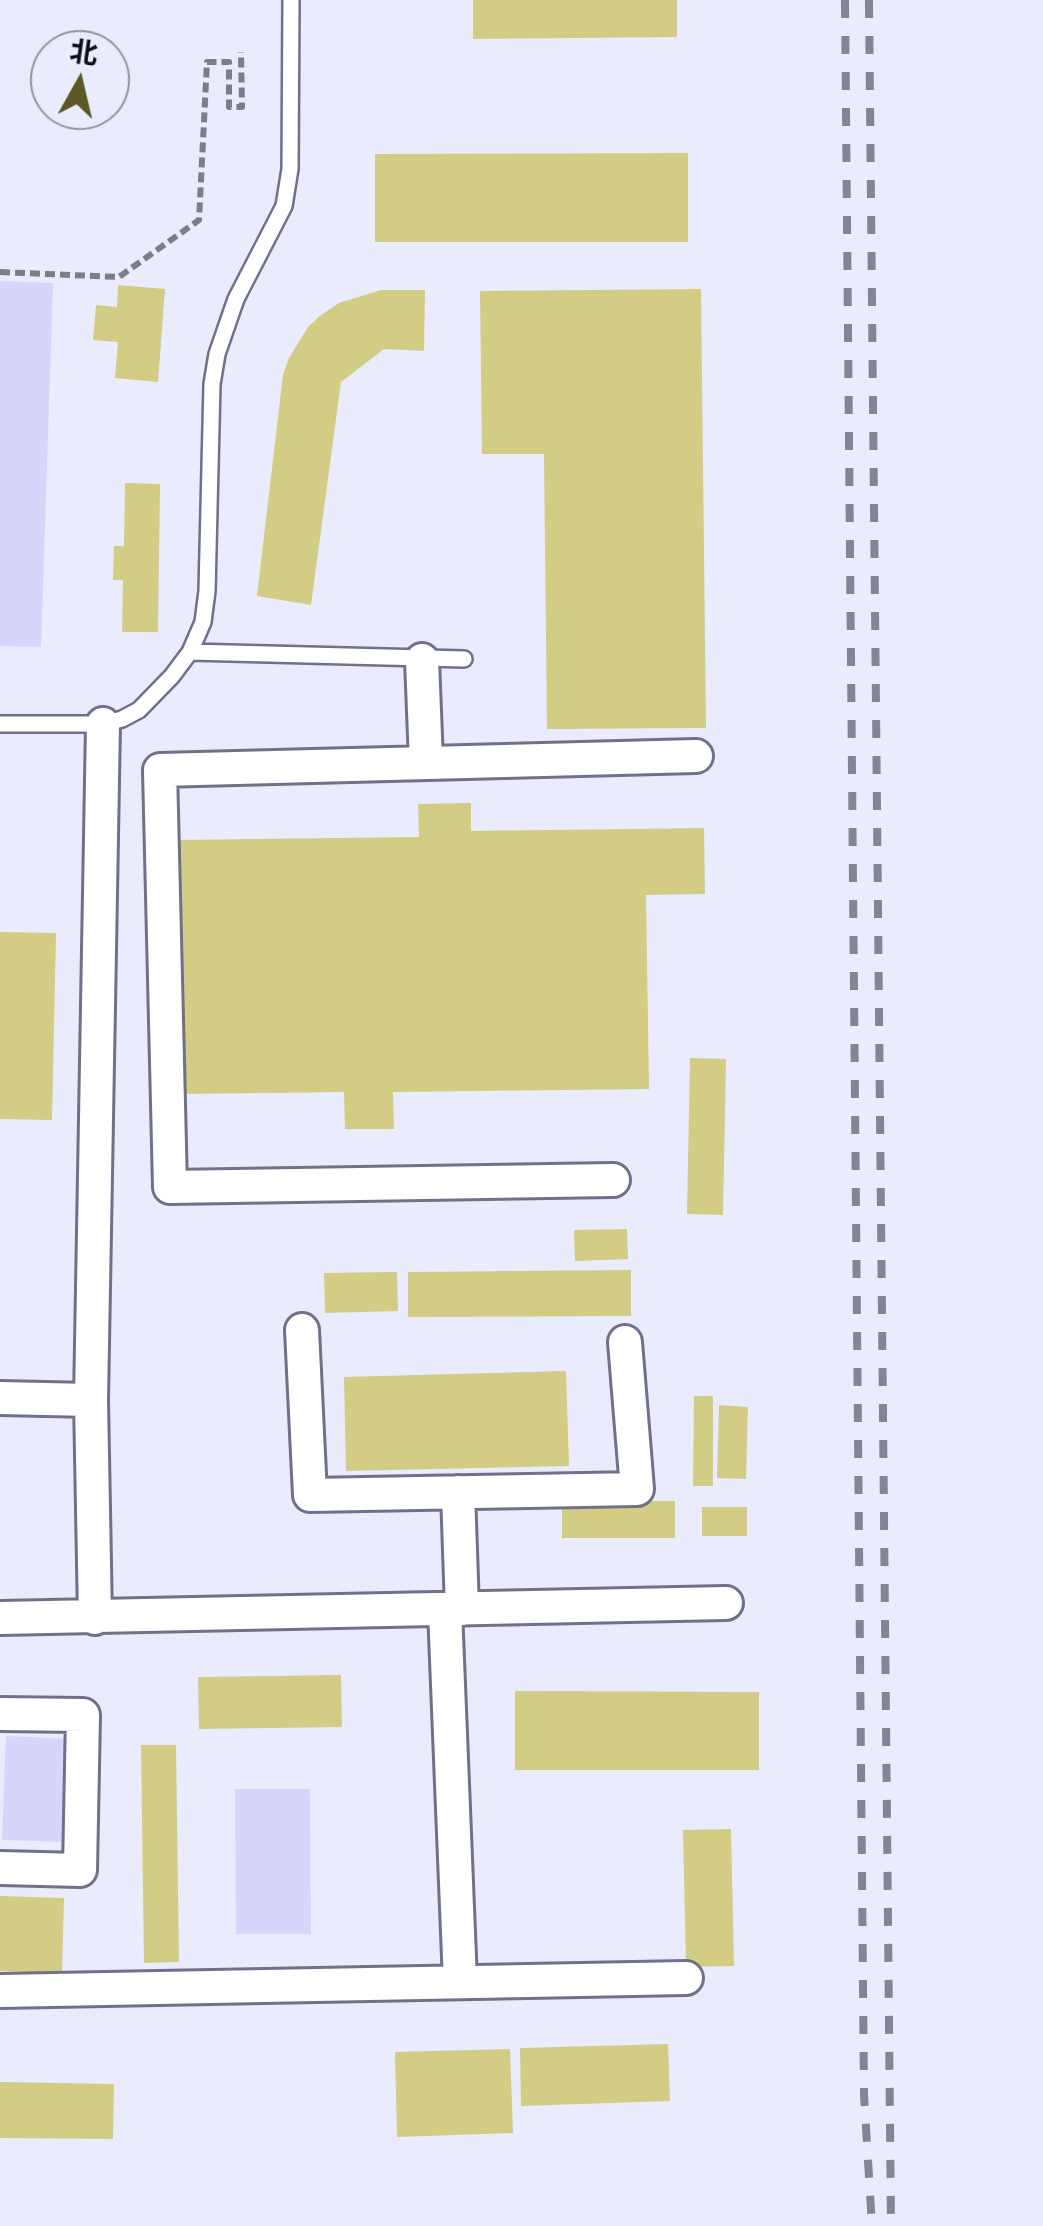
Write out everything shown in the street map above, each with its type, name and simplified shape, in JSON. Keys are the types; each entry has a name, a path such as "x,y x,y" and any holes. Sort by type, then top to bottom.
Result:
{"street":[{"path":"422,660 426,762"},
{"path":"95,1618 91,1400 103,724"},
{"path":"613,1180 170,1187 160,770 696,756"},
{"path":"302,1330 310,1495 637,1489 625,1342"},
{"path":"0,1398 91,1400"},
{"path":"458,1492 453,1610 460,1982"},
{"path":"0,1618 726,1604"},
{"path":"0,1714 83,1715 80,1870 0,1868"},
{"path":"0,1991 686,1978"}],"lane":[{"path":"0,724 103,724 139,710 190,652 203,622 211,398 217,354 236,298 284,206 290,170 292,0"},
{"path":"190,652 464,658"}],"path":[{"path":"0,272 119,277 199,220 207,62 229,62 229,107 242,107 241,52"}],"shaded area":[{"path":"0,281 53,283 41,647 0,646"},
{"path":"6,1736 70,1739 67,1842 2,1840"},
{"path":"235,1789 310,1789 311,1934 236,1934"}],"building":[{"path":"473,0 677,0 677,37 473,39"},
{"path":"688,153 688,242 375,242 375,154"},
{"path":"118,285 165,289 158,382 115,378 118,342 93,340 96,305 117,307"},
{"path":"701,289 706,728 547,729 544,454 482,454 480,291"},
{"path":"381,290 425,290 424,351 384,349 341,382 311,605 257,596 283,375 289,358 308,327 321,315 339,303"},
{"path":"125,483 160,484 158,632 122,632 123,580 113,580 114,546 124,546"},
{"path":"471,803 471,831 704,828 705,894 646,895 649,1089 393,1092 394,1129 345,1129 344,1092 178,1094 175,840 419,837 418,804"},
{"path":"0,932 56,933 52,1120 0,1119"},
{"path":"690,1058 726,1059 723,1215 687,1214"},
{"path":"627,1229 628,1259 575,1261 574,1230"},
{"path":"631,1270 631,1316 408,1317 408,1272"},
{"path":"397,1272 398,1311 325,1313 324,1273"},
{"path":"566,1371 569,1466 346,1471 344,1377"},
{"path":"694,1396 713,1396 713,1486 693,1486"},
{"path":"719,1405 748,1407 746,1479 717,1478"},
{"path":"562,1501 675,1501 675,1538 562,1538"},
{"path":"702,1507 747,1507 747,1536 702,1536"},
{"path":"341,1675 342,1727 199,1729 198,1677"},
{"path":"515,1691 759,1692 759,1770 515,1770"},
{"path":"141,1745 176,1745 179,1962 144,1963"},
{"path":"731,1829 734,1966 686,1967 683,1830"},
{"path":"0,1896 64,1898 62,1973 0,1971"},
{"path":"668,2044 670,2101 521,2106 520,2048"},
{"path":"510,2049 513,2133 397,2137 395,2052"},
{"path":"0,2082 114,2084 113,2139 0,2138"}],"railway":[{"path":"845,0 864,2095 872,2226"},
{"path":"869,0 891,2226"}]}
